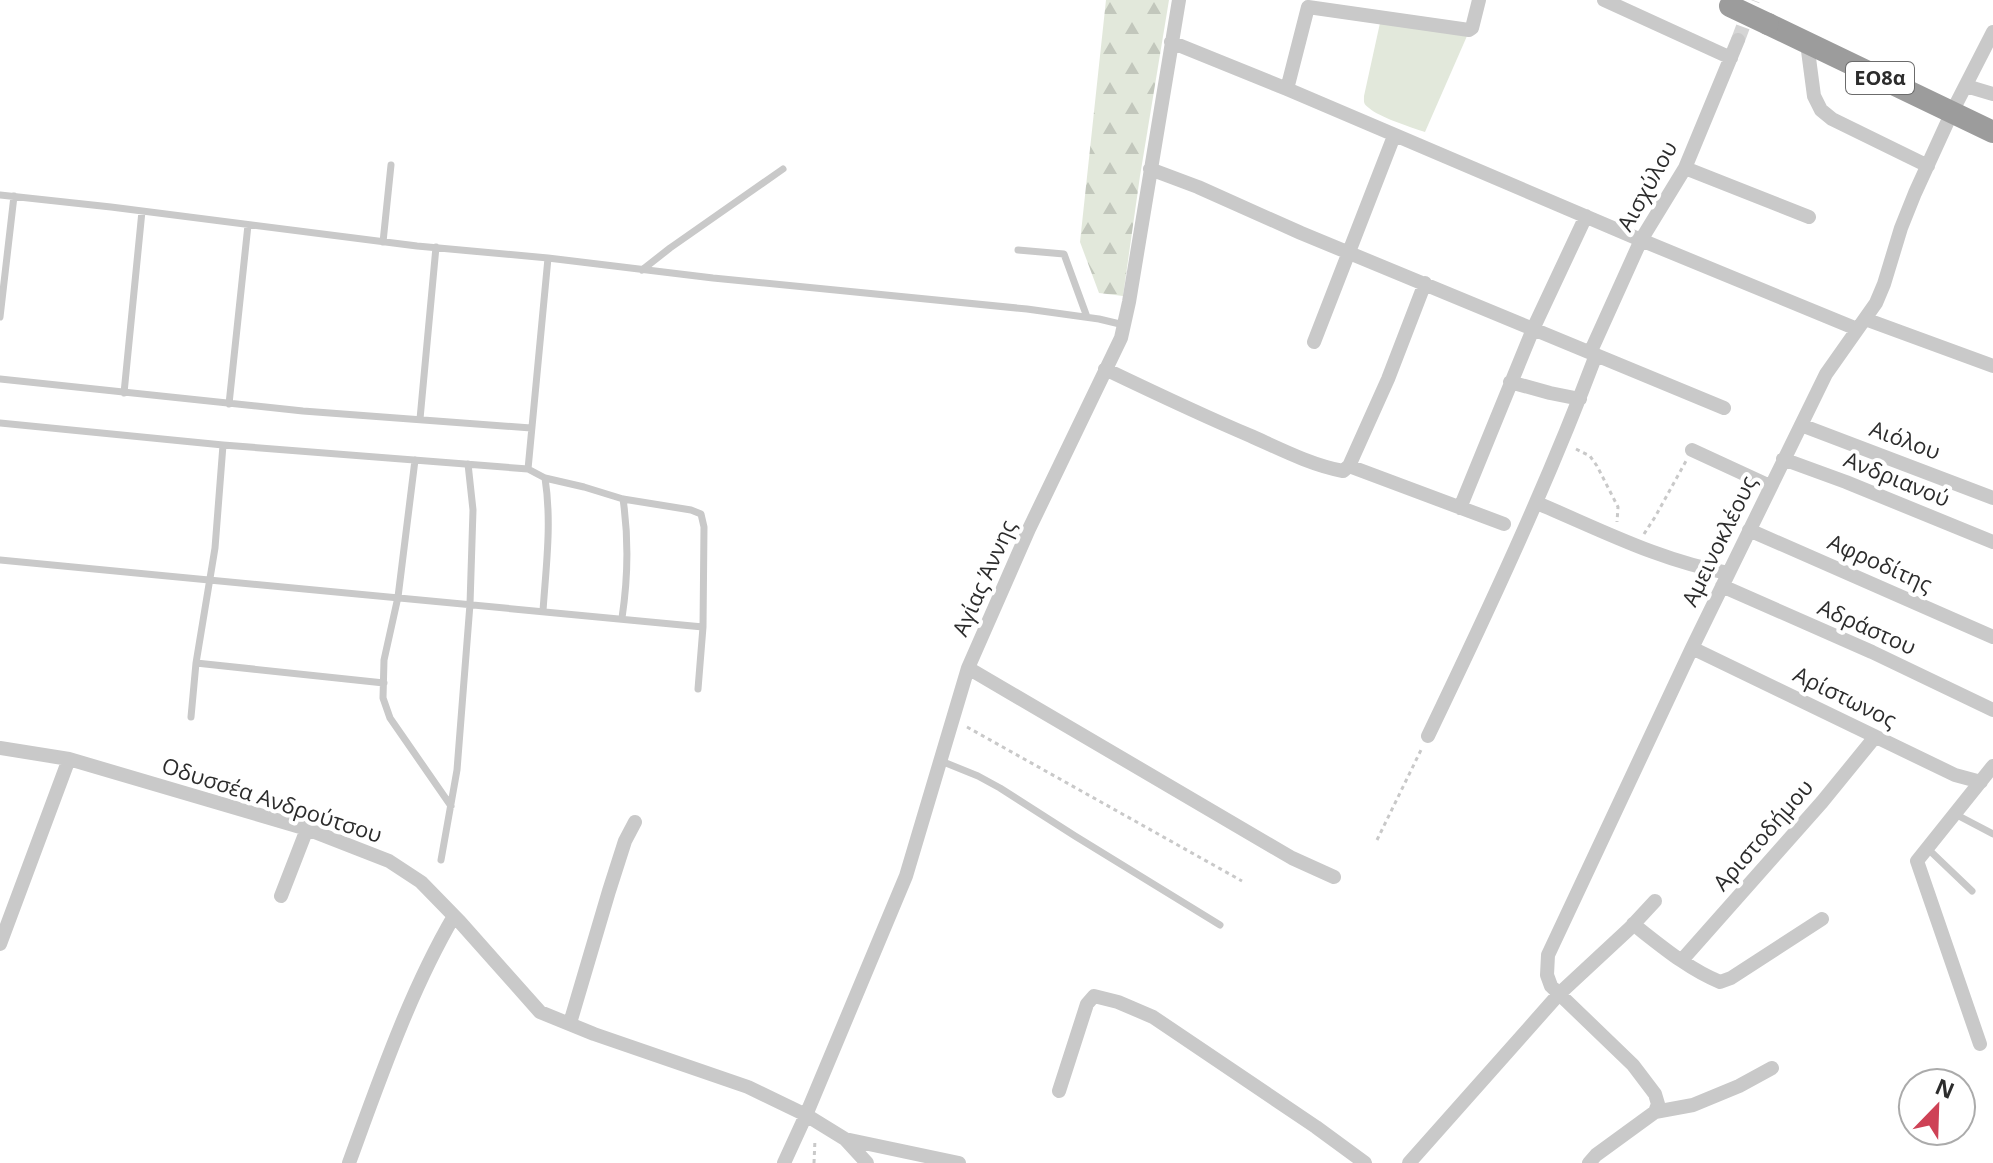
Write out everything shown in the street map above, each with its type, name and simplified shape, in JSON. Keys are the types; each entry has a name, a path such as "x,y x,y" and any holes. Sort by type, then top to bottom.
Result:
{"highway":[{"name":"ΕΟ8α","path":"1723,3 1993,132"}],"street":[{"name":"Αγίας Άννης","path":"784,1163 811,1118 906,876 968,668 1029,529 1121,338 1179,0"},
{"path":"1287,89 1308,7 1469,30 1479,0"},
{"path":"1604,0 1731,58"},
{"name":"Αμεινοκλέους","path":"1559,994 1551,986 1547,975 1548,955 1783,459 1826,374 1876,303 1901,228 1952,112 1993,32"},
{"name":"Αισχύλου","path":"1428,736 1537,503 1580,399 1593,354 1641,240 1685,168 1738,40"},
{"path":"1171,42 1641,240 1861,324 1993,366"},
{"path":"1807,43 1814,96 1821,110 1832,119 1928,166"},
{"path":"1966,86 1993,94"},
{"path":"1314,342 1394,136"},
{"path":"1685,168 1809,217"},
{"path":"1150,169 1724,408"},
{"path":"1460,508 1510,382 1586,216"},
{"path":"1105,369 1281,450 1343,471 1349,466 1388,379 1425,283"},
{"path":"1510,382 1580,399"},
{"name":"Αιόλου","path":"1801,425 1993,498"},
{"path":"1692,450 1770,486"},
{"name":"Ανδριανού","path":"1783,459 1993,542"},
{"path":"1349,466 1504,524"},
{"name":"Αδράστου","path":"1537,503 1725,579 1993,710"},
{"name":"Αφροδίτης","path":"1749,530 1993,637"},
{"name":"Αρίστωνος","path":"1692,648 1955,775 1981,782"},
{"path":"968,668 1292,858 1334,877"},
{"name":"Αριστοδήμου","path":"1682,960 1822,802 1875,737"},
{"name":"Οδυσσέα Ανδρούτσου","path":"0,748 69,759 307,829 389,861 421,882 540,1012 748,1087 811,1118 845,1139 867,1163"},
{"path":"0,944 69,759"},
{"path":"1980,1044 1917,861 1993,766"},
{"path":"570,1023 625,841 635,822"},
{"path":"281,896 307,829"},
{"path":"1409,1163 1559,994 1655,901"},
{"path":"349,1163 434,951 454,916"},
{"path":"1633,924 1682,960 1720,982 1822,919"},
{"path":"1559,994 1633,1065 1655,1094 1658,1104 1655,1112"},
{"path":"1059,1091 1087,1004 1094,996 1153,1017 1365,1163"},
{"path":"1589,1163 1655,1112 1693,1105 1772,1068"},
{"path":"845,1139 959,1163"}],"lane":[{"path":"383,242 391,165"},
{"path":"642,270 783,169"},
{"path":"0,195 383,242 1012,308 1124,325"},
{"path":"0,317 14,196"},
{"path":"124,393 142,211"},
{"path":"229,404 248,225"},
{"path":"420,419 436,247"},
{"path":"1018,250 1064,254 1087,317"},
{"path":"528,469 548,258"},
{"path":"0,379 303,411 531,428"},
{"path":"0,423 223,445 528,469 545,478 623,499 691,510 701,514 704,527 703,627 698,689"},
{"path":"191,717 196,663 215,548 223,445"},
{"path":"415,460 398,597 384,660 383,698 390,718 451,806"},
{"path":"441,860 457,770 470,604 473,510 468,464"},
{"path":"543,611 549,529 545,478"},
{"path":"622,618 629,559 623,499"},
{"path":"0,560 703,627"},
{"path":"196,663 384,683"},
{"path":"941,761 1000,788 1220,925"},
{"path":"1955,814 1993,834"},
{"path":"1927,848 1972,891"}],"path":[{"path":"1560,447 1576,449 1590,456 1597,466 1618,507 1612,535"},
{"path":"1631,543 1644,534 1692,450"},
{"path":"953,720 1242,881"},
{"path":"1377,840 1428,736"},
{"path":"811,1118 814,1163"}],"green space":[{"path":"1106,0 1169,0 1123,296 1099,293 1080,242"},
{"path":"1380,23 1467,36 1425,132 1380,115 1364,103"}],"tunnel":[{"path":"1738,40 1753,0"}]}
